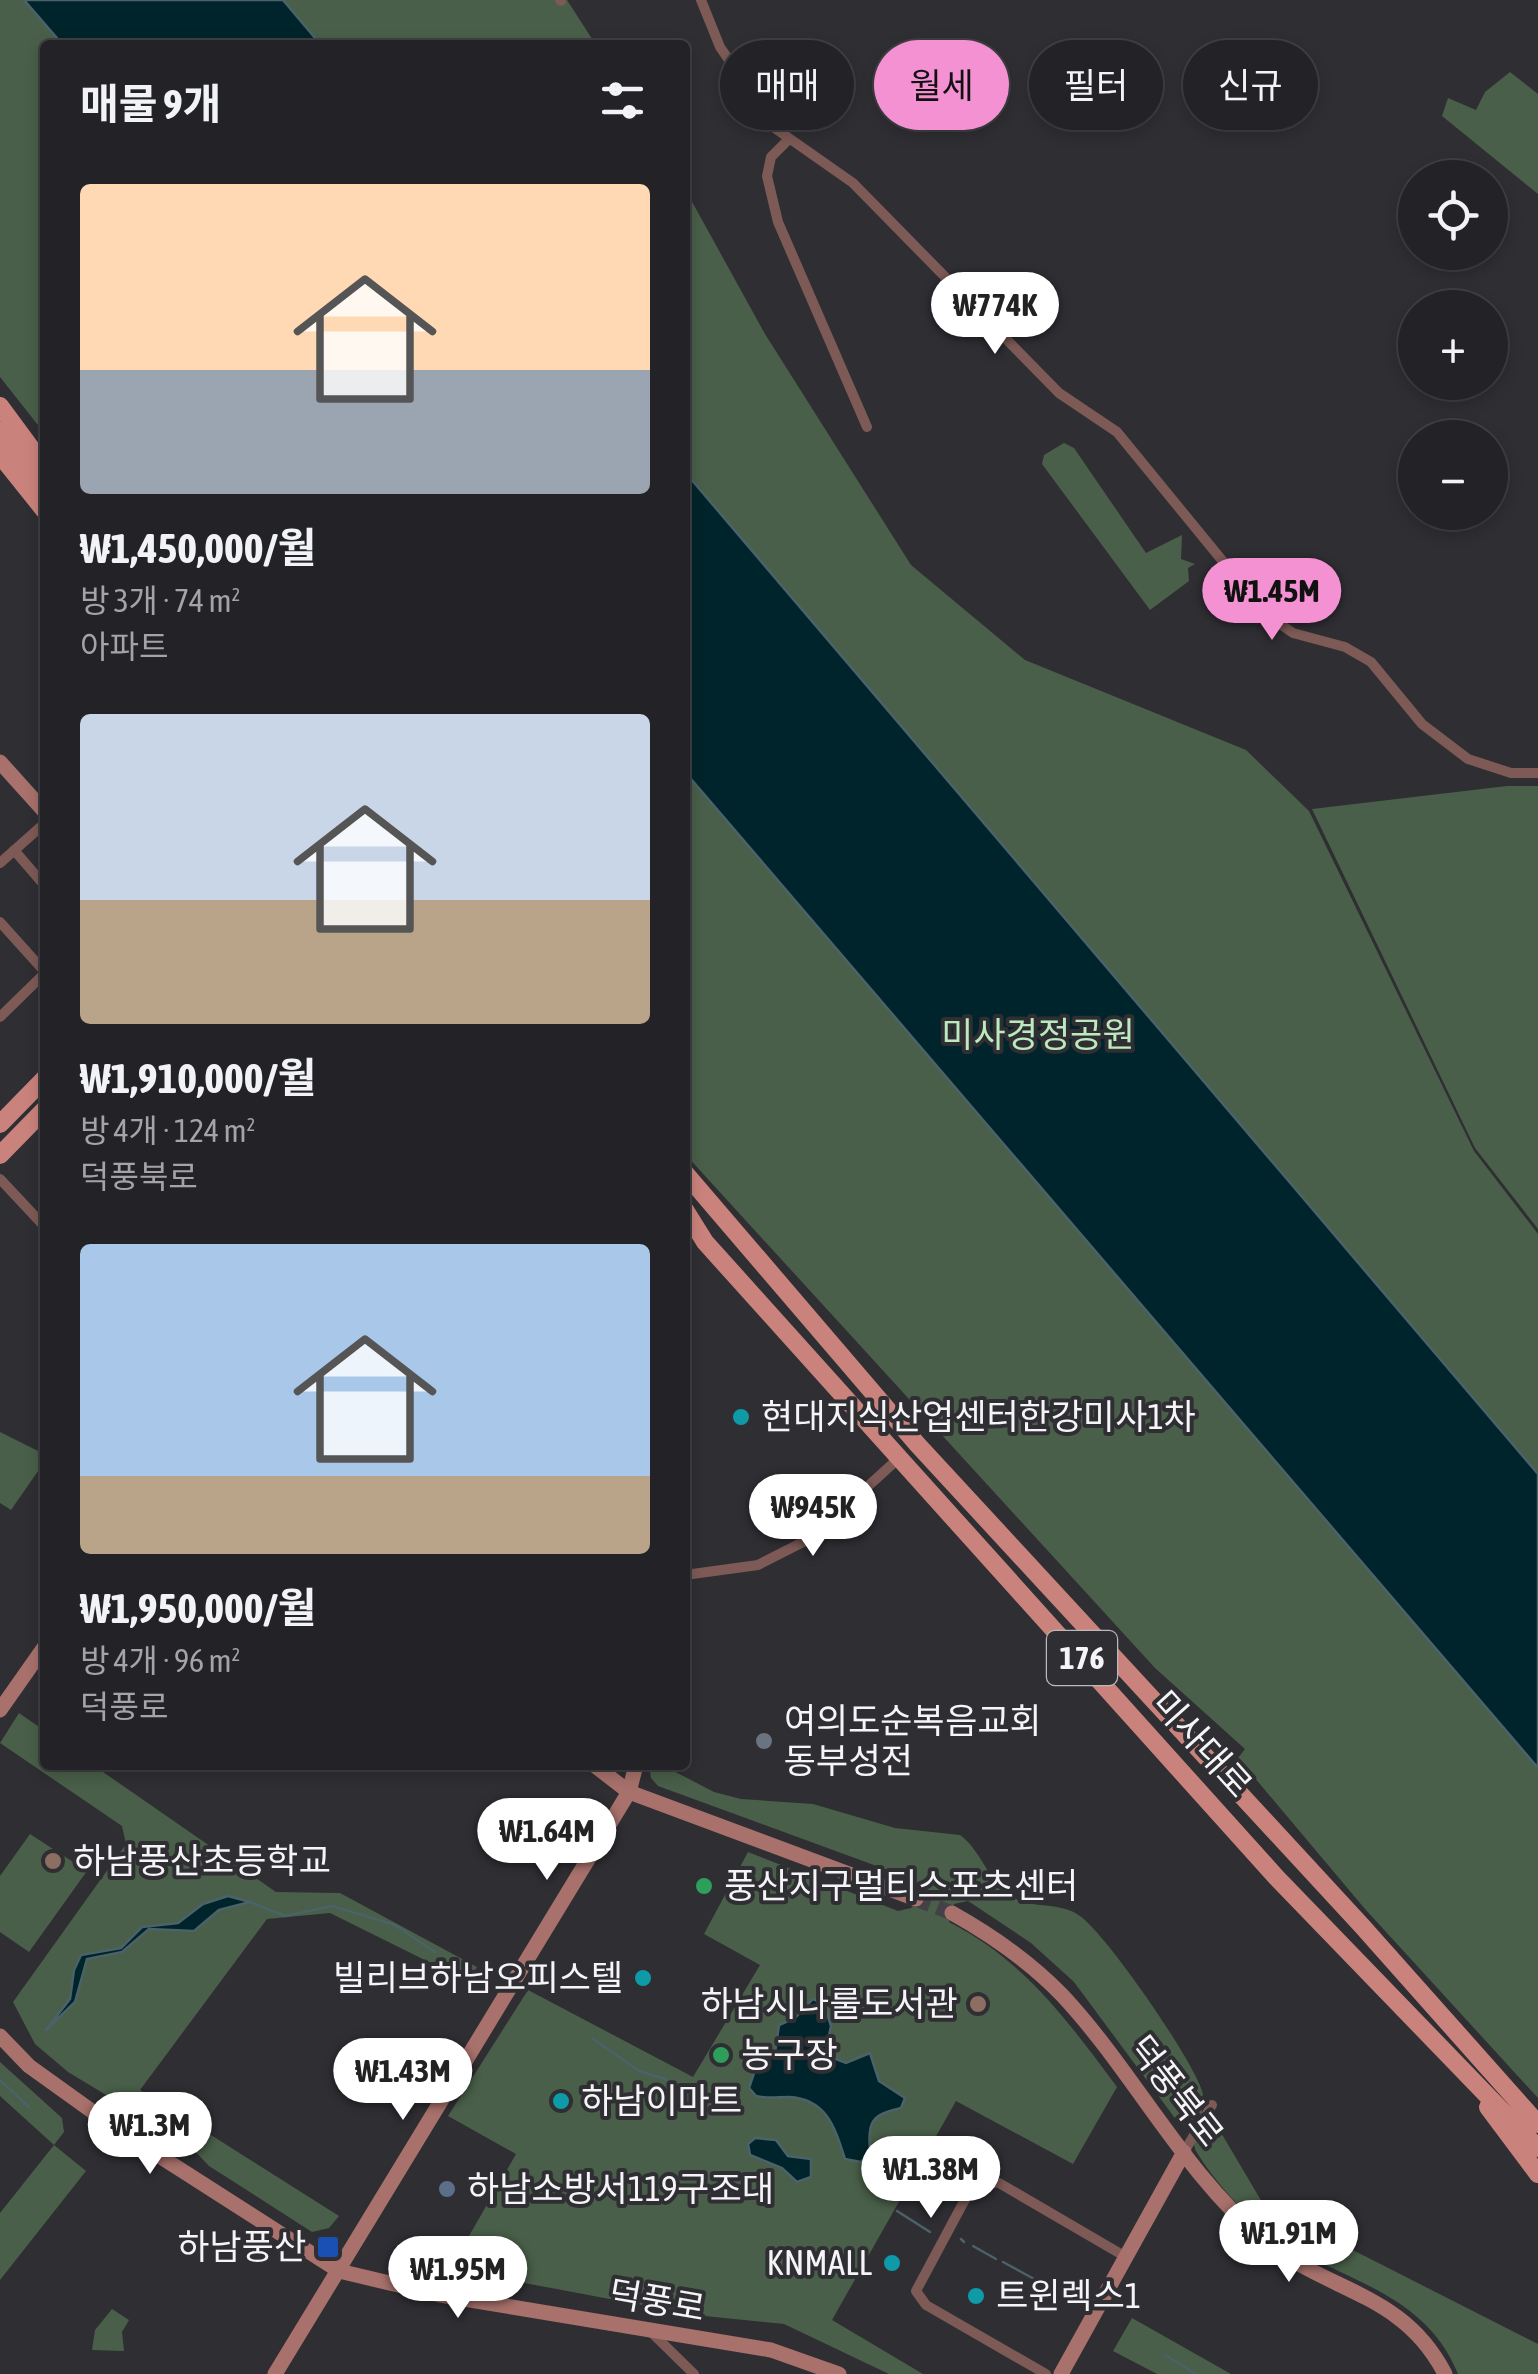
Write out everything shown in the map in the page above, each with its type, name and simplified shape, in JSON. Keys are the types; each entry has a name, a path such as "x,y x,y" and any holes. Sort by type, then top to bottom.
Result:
{"main road":[{"path":"0,390 40,443"},
{"path":"0,406 40,460"},
{"path":"0,430 40,483"},
{"path":"0,455 40,504"},
{"path":"0,1124 40,1083"},
{"path":"0,1155 40,1114"},
{"name":"미사대로","path":"690,1179 917,1444 1538,2124"},
{"name":"미사대로","path":"690,1194 728,1228"},
{"name":"미사대로","path":"690,1218 705,1242 1276,1876 1538,2148"},
{"name":"미사대로","path":"690,1232 705,1242"},
{"path":"1479,2056 1538,2111"},
{"path":"1462,2070 1538,2174"}],"street":[{"path":"701,0 720,46 739,78 788,140 853,183 1059,393 1117,432 1266,614 1294,633 1346,647 1371,662 1422,724 1468,758 1511,774 1538,773"},
{"path":"788,140 771,157 770,197 823,333 866,426"},
{"path":"0,762 40,806"},
{"path":"0,863 40,827"},
{"path":"14,850 40,880"},
{"path":"0,922 40,967"},
{"path":"0,1017 40,978"},
{"path":"0,1178 40,1218"},
{"path":"690,1574 758,1565 811,1538 899,1458"},
{"path":"0,1710 40,1653"},
{"path":"600,1770 629,1792 916,1899"},
{"path":"275,2374 629,1792 635,1770"},
{"name":"덕풍북로","path":"952,1913 1022,1958 1059,1992 1184,2152 1263,2240 1298,2264 1390,2308 1424,2341 1445,2374"},
{"name":"덕풍로","path":"0,2036 29,2066 114,2127 339,2270 408,2289 771,2350 839,2374"},
{"path":"1061,2374 1212,2104"},
{"path":"1046,2374 926,2305 916,2291 970,2192 988,2182 999,2183 1126,2256"},
{"path":"652,2332 694,2374"}],"green space":[{"path":"0,0 567,0 593,40 40,40 40,428 0,377"},
{"path":"1510,72 1538,94 1538,194 1508,170 1508,160 1496,160 1442,116 1448,98 1476,110 1485,92"},
{"name":"미사경정공원","path":"690,198 765,334 911,565 1025,660 1246,750 1309,811 1474,1151 1538,1234 1538,2098 1365,1909 1238,1758 1245,1749 1155,1668 690,1159"},
{"path":"1064,443 1074,448 1146,553 1182,535 1181,559 1195,564 1188,568 1189,581 1150,610 1042,464 1044,455"},
{"path":"1507,786 1538,786 1538,1229 1475,1148 1312,809"},
{"path":"0,1432 38,1451 40,1468 11,1510 0,1503"},
{"path":"19,1713 40,1728 40,1770 100,1770 276,1892 340,1893 477,1967 469,1982 330,1913 267,1919 140,2090 339,2216 329,2228 312,2232 209,2166 189,2145 68,2072 35,2044 13,2002 126,1844 122,1826 0,1743"},
{"path":"650,1770 672,1770 714,1792 741,1799 813,1804 895,1828 960,1835 1008,1894 1025,1902 1071,1911 1109,1947 1167,2027 1202,2091 1205,2119 1213,2119 1275,2224 1341,2244 1538,2344 1538,2374 1458,2374 1444,2347 1405,2307 1282,2241 1258,2223 1213,2176 1196,2151 1191,2129 1177,2121 1074,1982 1031,1943 968,1901 954,1904 949,1922 1000,1955 1043,1994 1117,2087 1073,2164 956,2101 832,2320 923,2374 889,2374 784,2324 695,2315 450,2269 516,2154 448,2116 528,1990 693,2077 760,1965 704,1934 748,1852 898,1911 911,1908 921,1898 921,1888 912,1879 658,1786"},
{"path":"30,1834 87,1871 29,1952 0,1932 0,1876"},
{"path":"0,2062 62,2118 64,2132 54,2145 0,2096"},
{"path":"54,2145 86,2171 0,2280 0,2213"},
{"path":"112,2309 129,2320 122,2332 124,2351 92,2350 95,2330"},
{"path":"1132,2318 1231,2374 1157,2374 1113,2351"}],"water":[{"path":"24,0 283,0 317,40 59,40"},
{"path":"690,478 1538,1474 1538,1768 690,778"},
{"path":"228,1896 250,1902 219,1910 194,1931 149,1929 122,1952 87,1959 75,2002 45,2031 70,1999 74,1970 81,1955 121,1948 142,1927 178,1923 203,1904"},
{"path":"813,1999 824,2004 831,2026 825,2055 846,2063 870,2053 879,2081 905,2098 901,2108 883,2113 874,2121 870,2152 861,2162 845,2159 828,2117 812,2103 789,2097 756,2096 749,2088 755,2070 775,2053 779,2025 795,2018"},
{"path":"755,2138 776,2140 788,2156 811,2159 811,2177 797,2182 782,2168 750,2155 748,2144"}],"waterway":[{"path":"250,1902 285,1916 332,1906 395,1925 435,1952"},
{"path":"592,2038 639,2071 665,2079 690,2096"},
{"path":"0,2080 29,2107"},
{"path":"897,2211 930,2232"},
{"path":"961,2239 964,2242"},
{"path":"973,2246 996,2259"},
{"path":"1003,2262 1036,2280"},
{"path":"1040,2283 1049,2287"},
{"path":"1165,2355 1196,2374"}],"tunnel":[{"path":"916,1899 952,1913"}],"place":[{"name":"현대지식산업센터한강미사1차","path":"741,1417"},
{"name":"여의도순복음교회 동부성전","path":"764,1741"},
{"name":"하남풍산초등학교","path":"53,1861"},
{"name":"풍산지구멀티스포츠센터","path":"704,1886"},
{"name":"빌리브하남오피스텔","path":"643,1978"},
{"name":"하남시나룰도서관","path":"978,2004"},
{"name":"농구장","path":"721,2055"},
{"name":"하남이마트","path":"561,2101"},
{"name":"하남소방서119구조대","path":"447,2189"},
{"name":"하남풍산","path":"328,2247"},
{"name":"KNMALL","path":"892,2263"},
{"name":"트윈렉스1","path":"976,2296"}]}
